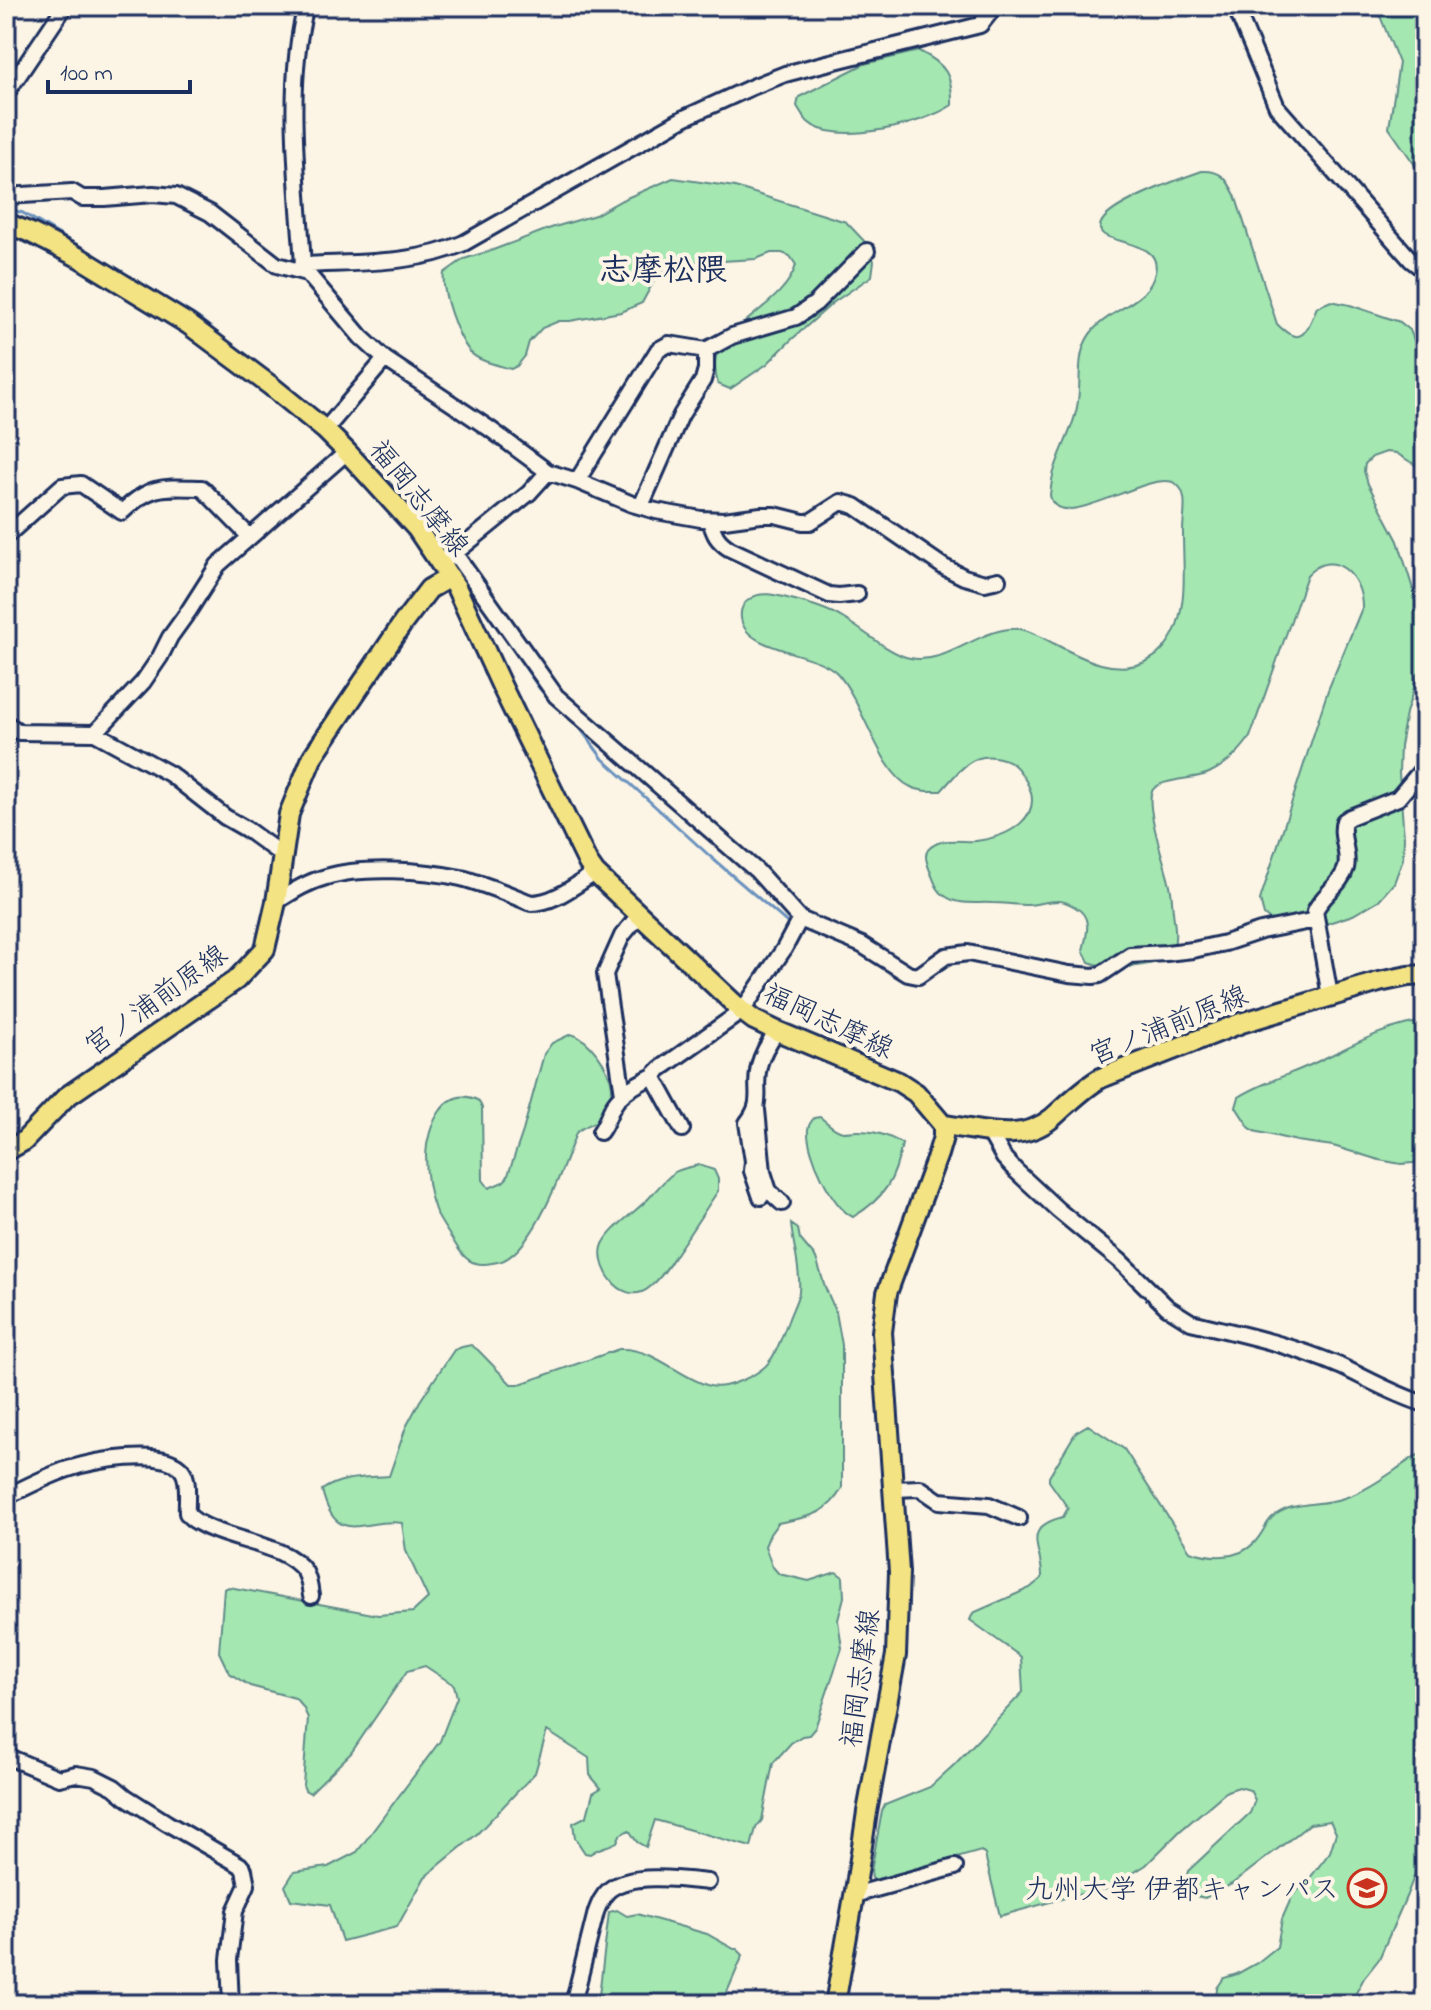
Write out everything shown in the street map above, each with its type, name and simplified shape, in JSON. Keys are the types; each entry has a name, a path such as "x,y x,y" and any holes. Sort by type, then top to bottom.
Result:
{"main road":[{"name":"福岡志摩線","path":"6,223 80,258 188,324 271,386 330,425 347,452 449,565 595,873 754,1020 899,1082 916,1093 943,1125 938,1154 885,1306 882,1332 899,1572 896,1655 835,2004"},
{"name":"宮ノ浦前原線","path":"6,1151 24,1141 66,1097 236,980 265,949 276,902 289,814 313,756 411,612 449,565"},
{"name":"宮ノ浦前原線","path":"943,1125 1011,1135 1031,1129 1049,1121 1101,1078 1241,1023 1394,979 1425,975"}],"street":[{"path":"6,94 65,6"},
{"path":"306,6 296,60 295,115 305,269 361,337 385,359 548,472 641,506 710,520 775,515 810,522 835,505 846,503 855,506 944,567 985,583 998,580"},
{"path":"6,196 72,192 82,198 153,194 176,196 210,213 277,265 305,269 415,258 445,252 478,235 723,99 785,74 980,25 995,6"},
{"path":"1235,6 1277,107 1411,260 1425,271"},
{"path":"577,481 658,350 669,344 706,350 732,336 786,321 806,311 867,251"},
{"path":"641,506 681,415 703,380 706,350"},
{"path":"330,425 385,359"},
{"path":"95,733 143,682 218,565 347,452"},
{"path":"548,472 449,565 556,696 757,871 800,919 862,945 913,976 924,973 946,956 968,953 1093,976 1100,975 1130,955 1193,950 1316,920"},
{"path":"6,536 62,486 81,484 122,512 140,496 162,487 202,488 249,536"},
{"path":"710,520 719,542 730,549 829,595 857,594"},
{"path":"6,723 19,732 95,733 170,774 225,817 282,855"},
{"path":"1330,996 1314,917 1319,902 1345,871 1344,821 1398,798 1425,766"},
{"path":"276,902 325,877 372,871 429,873 459,878 539,903 561,894 595,873"},
{"path":"623,1094 605,974 622,936 640,914"},
{"path":"600,1132 614,1104 623,1094 742,1011 784,949 800,919"},
{"path":"777,1031 766,1047 758,1068 757,1110 763,1172 769,1191 782,1203"},
{"path":"653,1076 682,1129"},
{"path":"757,1110 747,1127 752,1171 761,1197"},
{"path":"990,1133 1004,1158 1016,1171 1181,1317 1294,1349 1425,1404"},
{"path":"6,1497 60,1472 97,1462 134,1458 165,1460 184,1472 189,1517 214,1532 277,1551 298,1563 307,1575 311,1596"},
{"path":"894,1489 920,1488 939,1501 989,1505 1019,1518"},
{"path":"6,1756 59,1778 76,1774 94,1777 240,1865 247,1885 235,1911 229,1960 231,2004"},
{"path":"854,1895 955,1867"},
{"path":"573,2004 596,1912 609,1890 619,1884 665,1877 708,1882"}],"green space":[{"path":"1376,6 1425,6 1425,171 1417,168 1389,128 1399,63"},
{"path":"919,51 942,66 949,79 952,105 939,112 880,130 838,133 808,122 797,106 799,97 864,64"},
{"path":"1202,171 1219,174 1232,189 1277,324 1285,332 1292,336 1303,334 1317,307 1331,301 1350,305 1400,322 1410,330 1425,367 1425,471 1396,453 1386,452 1372,457 1365,464 1364,471 1398,541 1422,618 1421,666 1406,713 1400,746 1403,859 1394,883 1379,900 1353,915 1322,925 1277,926 1264,915 1260,900 1328,690 1362,608 1358,586 1352,576 1337,565 1327,564 1307,575 1246,743 1227,762 1209,773 1169,781 1152,791 1153,822 1171,893 1175,940 1170,954 1155,962 1130,967 1109,966 1089,962 1083,950 1086,921 1081,911 1069,904 1059,901 1028,905 962,902 945,896 936,885 926,860 930,847 943,842 988,839 1011,830 1028,815 1031,794 1017,768 994,757 978,758 964,766 941,791 911,787 890,768 837,673 814,660 755,638 745,629 741,612 746,603 763,594 802,602 837,615 886,647 910,658 938,656 1006,629 1033,633 1089,660 1113,666 1137,665 1158,654 1175,630 1182,602 1185,507 1180,487 1163,481 1069,509 1056,506 1050,495 1054,470 1075,416 1081,356 1088,337 1110,316 1143,294 1153,279 1156,264 1151,254 1142,248 1107,236 1101,231 1101,223 1131,200"},
{"path":"673,178 735,187 846,222 868,245 874,261 872,276 834,302 767,364 730,389 718,384 716,355 729,337 783,288 796,265 790,256 771,253 756,259 677,261 656,277 642,303 621,312 559,321 542,328 529,342 525,356 511,369 484,361 470,352 451,314 444,273 464,259 595,215"},
{"path":"1425,1021 1425,1162 1401,1164 1333,1146 1254,1131 1236,1107 1239,1097 1264,1084 1380,1033"},
{"path":"571,1034 585,1041 607,1071 612,1087 610,1110 602,1119 576,1133 548,1202 516,1251 501,1261 474,1263 458,1248 433,1204 426,1155 434,1121 448,1103 457,1098 479,1101 482,1108 483,1180 489,1188 503,1182 523,1131 544,1054 552,1043"},
{"path":"820,1117 843,1132 875,1133 902,1144 887,1187 873,1203 853,1217 829,1191 811,1151 808,1127 814,1118"},
{"path":"699,1165 714,1170 718,1191 655,1283 641,1292 623,1290 608,1276 604,1267 601,1257 605,1241 671,1175"},
{"path":"791,1224 798,1229 800,1239 816,1258 836,1312 842,1345 842,1488 823,1510 778,1523 765,1546 772,1566 779,1574 809,1581 836,1572 843,1577 844,1597 838,1620 842,1648 815,1728 809,1735 791,1743 773,1763 762,1820 756,1828 751,1847 655,1820 646,1847 637,1842 629,1830 620,1835 617,1842 590,1854 585,1853 575,1838 573,1823 587,1816 593,1793 601,1788 590,1775 589,1758 547,1731 535,1773 477,1834 425,1877 397,1927 342,1941 330,1905 291,1900 285,1886 294,1872 328,1867 357,1852 440,1741 457,1697 454,1685 425,1666 407,1671 351,1753 310,1793 303,1785 308,1718 303,1707 295,1698 250,1686 229,1673 219,1652 224,1589 229,1587 378,1615 413,1612 428,1598 406,1551 402,1523 343,1525 328,1508 322,1490 346,1480 389,1476 406,1427 454,1350 471,1345 511,1384 520,1384 619,1349 644,1353 710,1386 735,1383 765,1367 779,1344 797,1299 799,1275"},
{"path":"1088,1425 1124,1449 1190,1551 1215,1556 1232,1555 1247,1549 1281,1511 1350,1496 1425,1452 1425,1849 1379,1959 1350,2004 1216,2004 1217,1988 1224,1978 1257,1963 1277,1947 1282,1919 1292,1896 1330,1852 1336,1833 1330,1821 1310,1824 1232,1884 1205,1898 1196,1896 1186,1880 1188,1871 1250,1813 1255,1800 1250,1790 1239,1787 1227,1791 1146,1865 1107,1889 1000,1916 985,1855 981,1851 876,1881 872,1878 885,1805 930,1787 1023,1692 1021,1657 970,1620 973,1613 1030,1588 1042,1578 1037,1533 1041,1527 1063,1517 1068,1508 1049,1477 1076,1432"},
{"path":"617,1910 627,1916 637,1914 707,1934 737,1949 743,1955 722,2004 598,2004 609,1912"}],"waterway":[{"path":"6,208 23,213 197,317 326,419"},
{"path":"343,435 354,447"},
{"path":"433,537 446,553"},
{"path":"476,595 539,688 550,699"},
{"path":"558,707 580,728 603,759 791,926"}],"place":[{"name":"九州大学 伊都キャンパス","path":"1367,1888"}],"district":[{"name":"志摩松隈","path":"663,269"}]}
